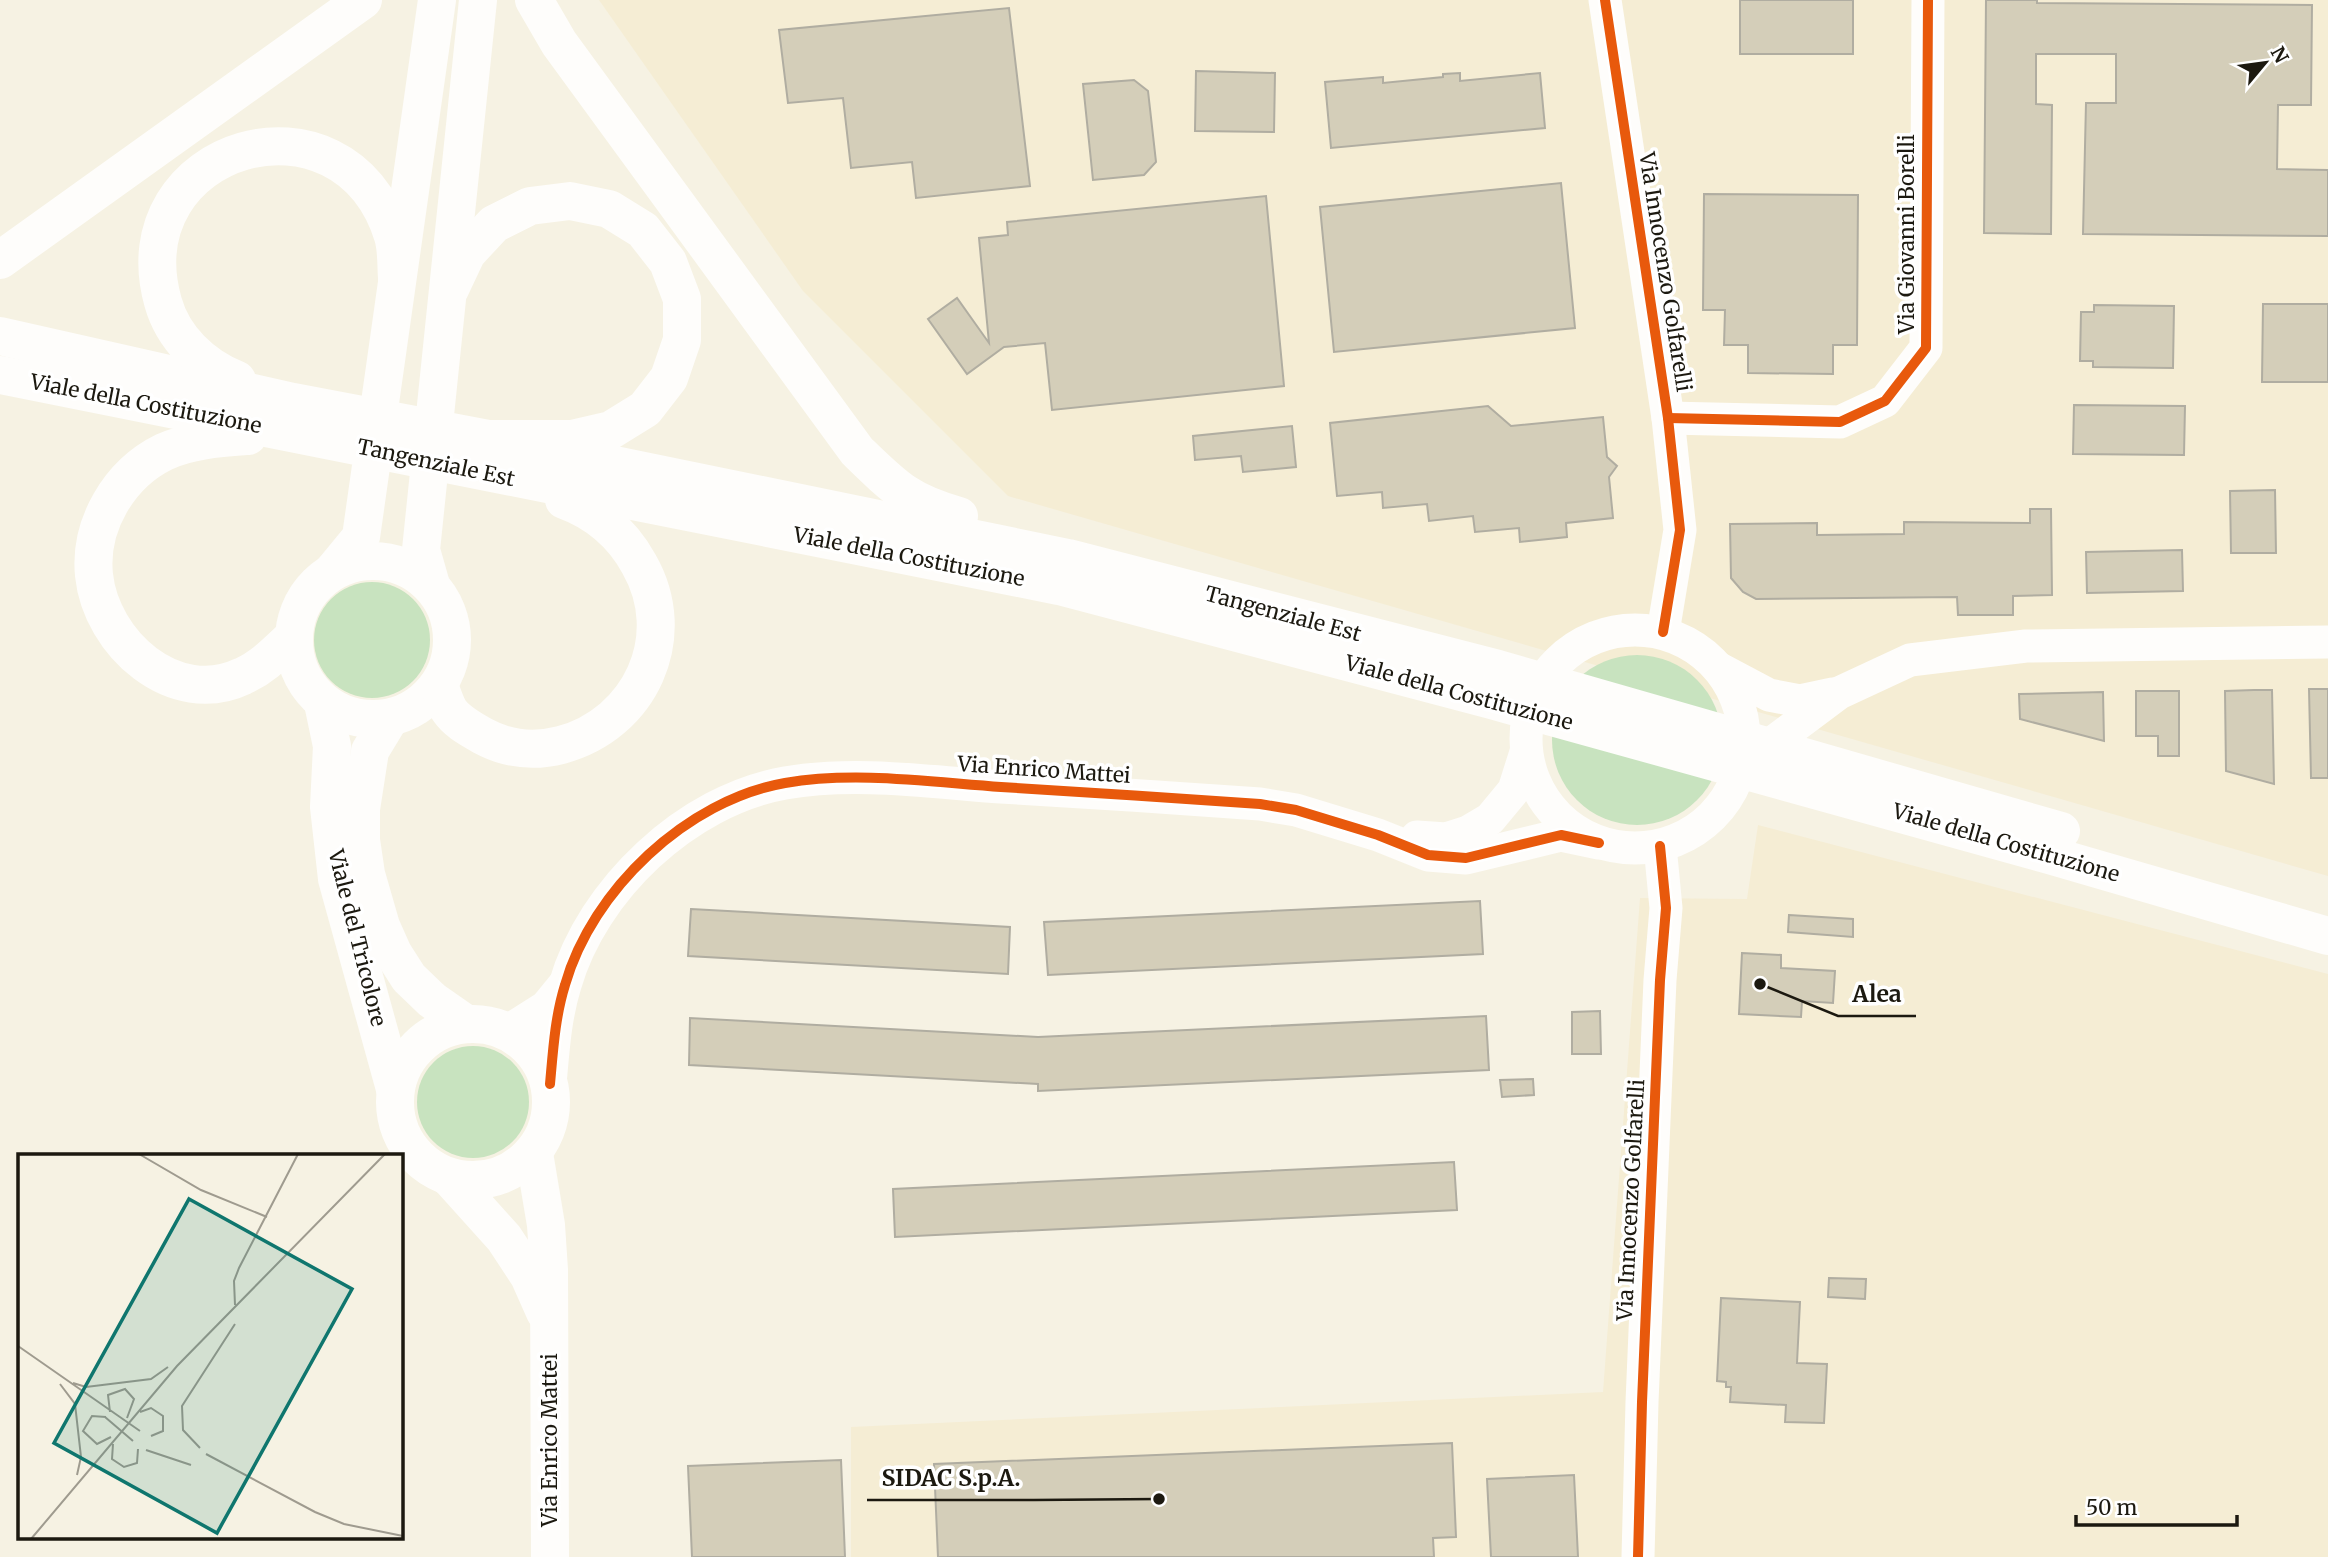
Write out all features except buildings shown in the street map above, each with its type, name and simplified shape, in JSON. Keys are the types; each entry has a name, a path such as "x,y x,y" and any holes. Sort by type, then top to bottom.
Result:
{"main road":[{"path":"0,260 363,0"},
{"path":"436,0 361,537 333,571 312,588 299,611 293,637 296,662 307,684 323,703 344,714 367,720 390,718 418,706 439,685 450,660 453,634 446,607 431,585 421,550 478,0"},
{"path":"534,0 559,43 857,451 903,494 929,508 1028,536 1068,558"},
{"path":"293,417 223,374 190,350 167,317 156,278 159,238 174,201 201,171 237,151 276,145 316,151 352,171 379,201 394,238 397,278"},
{"path":"450,289 467,253 494,224 530,206 570,201 609,209 643,230 668,262 682,299 682,340 674,365 669,377 645,409 611,430 485,456"},
{"path":"0,337 293,417"},
{"name":"Viale della Costituzione","path":"0,375 293,417"},
{"path":"293,417 190,442 164,452 140,467 117,491 104,517 95,544 94,575 103,610 121,641 139,660 162,676 188,684 214,684 240,678 264,665 293,637"},
{"name":"Tangenziale Est","path":"293,417 485,456 580,492"},
{"path":"439,685 449,710 494,742 522,749 549,748 576,741 599,730 622,710 639,689 652,659 656,632 655,603 644,572 629,545 604,521 485,456"},
{"name":"Viale della Costituzione","path":"485,456 1068,558"},
{"name":"Viale della Costituzione","path":"580,492 1059,586 1495,685 2328,908"},
{"name":"Tangenziale Est","path":"1068,558 1495,685"},
{"path":"333,571 358,561 384,561 410,569 431,585"},
{"name":"Viale della Costituzione","path":"1495,685 2049,855 2328,936"},
{"name":"Viale del Tricolore","path":"323,703 332,746 328,807 337,879 396,1089"},
{"name":"Viale del Tricolore","path":"390,718 370,751 362,797 361,840 366,874 381,926 393,953 409,978 432,1000 465,1023"},
{"path":"465,1023 487,1024 508,1031 527,1044 542,1063 550,1084 552,1109 546,1132 534,1153 517,1168 496,1178 473,1181 450,1178 430,1168 413,1153 401,1134 395,1112 396,1089 404,1065 419,1044 440,1030 465,1023"},
{"name":"Via Enrico Mattei","path":"534,1153 546,1225 550,1557"},
{"name":"Via Enrico Mattei","path":"450,1178 504,1238 528,1276 549,1323"}],"street":[{"name":"Via Innocenzo Golfarelli","path":"1605,0 1668,418 1680,530 1663,632"},
{"name":"Via Giovanni Borelli","path":"1668,418 1840,422 1885,401 1926,348 1928,0"},
{"path":"1720,669 1737,699 1745,732 1742,766 1730,794 1712,818 1688,835 1660,846 1619,848 1599,843 1572,828 1550,808 1534,782 1526,752 1527,722 1535,692 1552,667 1567,653 1603,634 1633,629 1663,632 1694,646 1720,669 1769,695 1800,701 1839,693"},
{"path":"1742,766 1839,693 1910,660 2026,646 2328,642"},
{"name":"Via Enrico Mattei","path":"1378,835 1446,839 1468,832 1503,806 1514,790 1526,752"},
{"name":"Via Enrico Mattei","path":"565,983 595,920 615,890 640,862 673,833 706,812 783,783 821,779 889,779 1260,804 1296,810 1378,835 1428,855 1466,858 1561,835 1599,843"},
{"name":"Via Innocenzo Golfarelli","path":"1638,1557 1642,1402 1666,908 1660,846"},
{"path":"508,1031 546,1007 565,983"},
{"path":"550,1084 558,1012 565,983"}],"shaded area":[{"path":"599,0 2328,0 2328,876 1008,496 803,291"},
{"path":"1758,825 2328,974 2328,1557 851,1557 851,1427 1603,1392 1640,898 1747,899"}],"green space":[{"path":"372,582 394,587 413,599 425,618 430,640 425,662 413,681 394,693 372,698 350,693 331,681 319,662 314,640 319,618 331,599 350,587"},
{"path":"1637,655 1670,662 1697,680 1715,707 1722,740 1715,773 1697,800 1670,818 1637,825 1604,818 1577,800 1559,773 1552,740 1559,707 1577,680 1604,662"},
{"path":"473,1046 494,1050 513,1062 525,1081 529,1102 525,1123 513,1142 494,1154 473,1158 452,1154 433,1142 421,1123 417,1102 421,1081 433,1062 452,1050"}],"cycle path":[{"path":"1605,0 1668,418 1680,530 1663,632"},
{"path":"1668,418 1840,422 1885,401 1926,348 1928,0"},
{"path":"550,1084 553,1047 565,985 578,950 597,916 621,884 648,855 679,829 713,808 749,793 785,783 838,778 893,779 1260,804 1296,810 1378,835 1428,855 1466,858 1561,835 1599,843"},
{"path":"1638,1557 1660,980 1666,908 1660,846"}],"place":[{"name":"Alea","path":"1760,984"},
{"name":"SIDAC S.p.A.","path":"1159,1499"}]}
